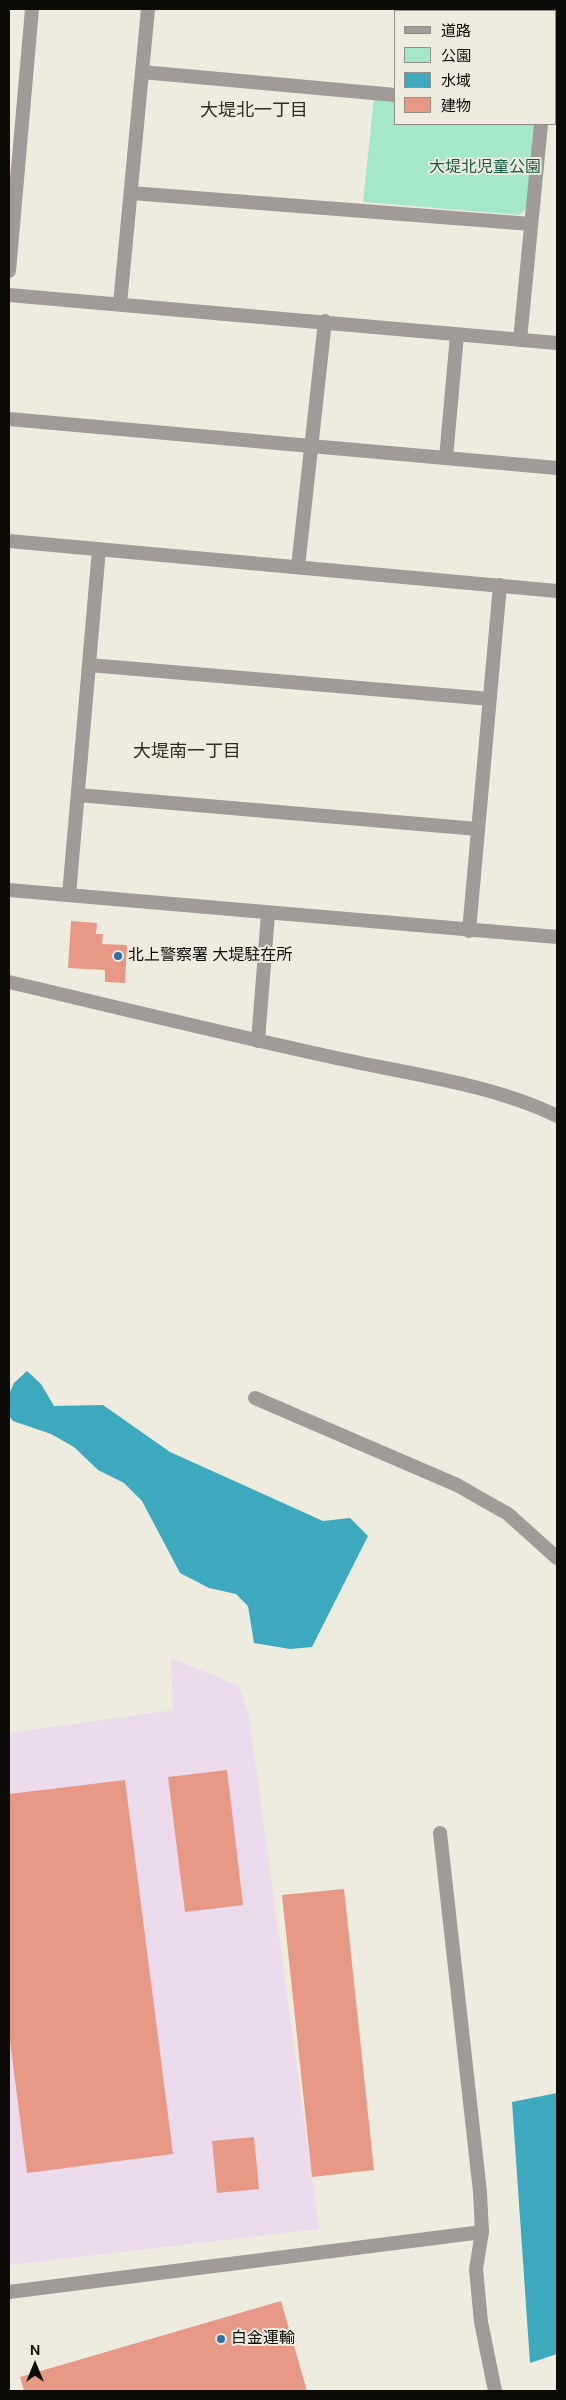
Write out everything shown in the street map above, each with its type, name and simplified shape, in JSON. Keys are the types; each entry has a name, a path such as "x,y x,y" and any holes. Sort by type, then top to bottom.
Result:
{"street":[{"path":"9,271 32,9"},
{"path":"120,304 148,9"},
{"path":"142,72 394,95"},
{"path":"520,340 541,125"},
{"path":"131,193 531,224"},
{"path":"9,294 326,321 557,344"},
{"path":"298,567 326,321"},
{"path":"446,458 457,334"},
{"path":"9,419 557,468"},
{"path":"9,541 557,590"},
{"path":"69,896 99,549"},
{"path":"469,931 500,585"},
{"path":"89,665 490,699"},
{"path":"78,795 478,829"},
{"path":"9,890 268,914 557,937"},
{"path":"258,1041 268,914"},
{"path":"9,982 258,1041 485,1091 534,1104 557,1116"},
{"path":"255,1398 457,1485 508,1514 557,1558"},
{"path":"440,1833 479,2182 482,2232 476,2269 480,2322 495,2391"},
{"path":"9,2292 482,2232"}],"shaded area":[{"path":"171,1658 239,1686 249,1716 319,2229 9,2265 9,1733 173,1710"}],"green space":[{"name":"大堤北児童公園","path":"374,98 394,100 394,125 536,125 526,209 519,215 363,202"}],"water":[{"path":"27,1371 41,1384 54,1406 103,1405 170,1452 323,1521 350,1518 368,1536 312,1647 290,1649 254,1643 248,1606 236,1594 209,1588 180,1573 142,1501 124,1483 98,1470 74,1447 51,1434 13,1421 9,1416 9,1394 14,1383"},
{"path":"557,2093 557,2354 530,2363 512,2102"}],"building":[{"path":"71,921 97,923 96,934 103,934 102,944 127,945 125,983 105,982 105,970 68,968"},
{"path":"227,1770 243,1905 185,1912 168,1777"},
{"path":"125,1780 173,2154 27,2173 9,2033 9,1794"},
{"path":"344,1889 374,2170 312,2177 282,1895"},
{"path":"254,2137 259,2189 217,2193 212,2141"},
{"name":"白金運輸","path":"281,2301 307,2391 24,2391 20,2377"}],"place":[{"name":"北上警察署 大堤駐在所","path":"118,956"},
{"name":"白金運輸","path":"221,2339"}],"district":[{"name":"大堤北一丁目","path":"254,111"},
{"name":"大堤南一丁目","path":"187,752"}]}
